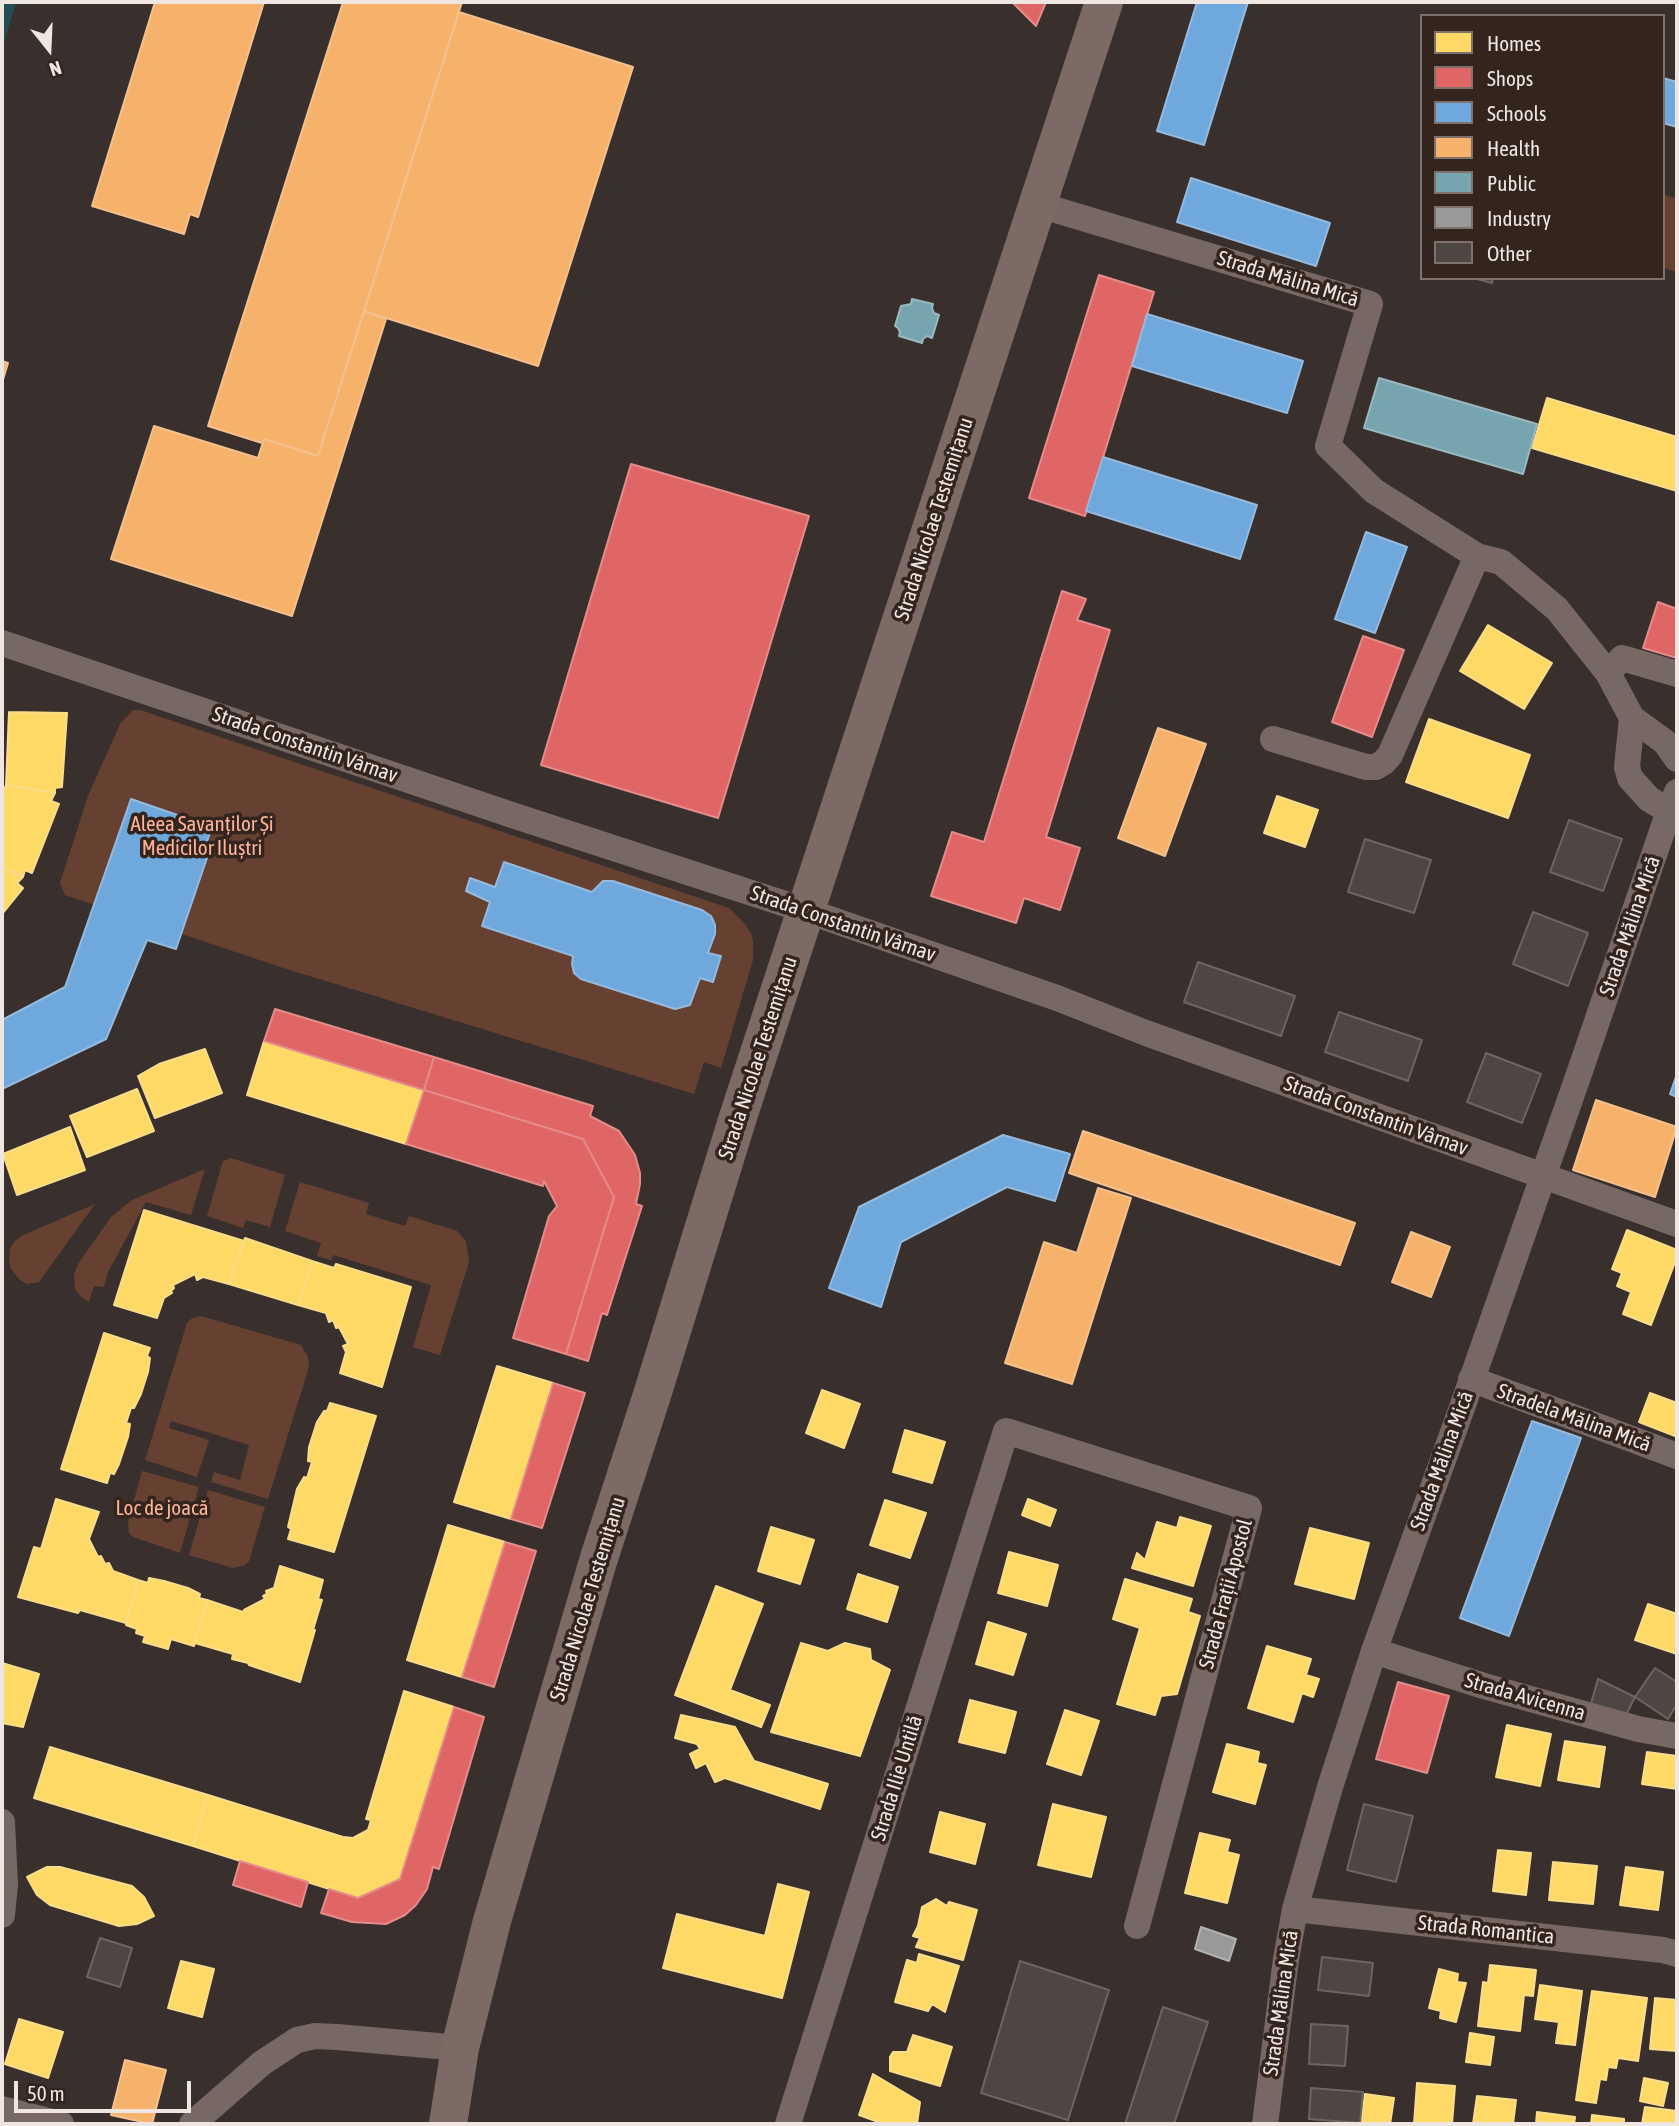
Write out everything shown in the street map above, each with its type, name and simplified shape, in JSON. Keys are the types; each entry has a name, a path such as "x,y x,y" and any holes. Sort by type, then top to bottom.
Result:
{"main road":[{"name":"Strada Nicolae Testemițanu","path":"447,2124 460,2048 508,1862 595,1571 738,1117 1104,2"}],"street":[{"name":"Strada Mălina Mică","path":"1036,204 1370,304 1328,446 1374,492 1476,556 1501,562 1557,609 1608,673 1632,718 1665,742 1677,759"},
{"path":"1273,738 1366,767 1376,767 1384,762 1390,755 1476,556"},
{"name":"Strada Constantin Vârnav","path":"2,643 528,821 807,911 1057,998 1146,1033 1677,1224"},
{"path":"1608,673 1622,658 1677,674"},
{"name":"Strada Mălina Mică","path":"1265,2124 1295,1909 1330,1787 1374,1651 1673,802 1649,799 1630,778 1627,767 1632,718"},
{"name":"Stradela Mălina Mică","path":"1471,1379 1677,1456"},
{"name":"Strada Frații Apostol","path":"1006,1432 1249,1508 1137,1926"},
{"name":"Strada Ilie Untilă","path":"788,2124 1006,1432"},
{"name":"Strada Avicenna","path":"1374,1651 1497,1690 1638,1729 1677,1736"},
{"path":"2,1822 5,1885 2,1915"},
{"name":"Strada Romantica","path":"1295,1909 1677,1954"},
{"path":"192,2124 262,2063 297,2040 315,2036 337,2037 460,2048"},
{"path":"2,2109 61,2124"}],"green space":[{"path":"1665,195 1677,198 1677,272 1665,269"},
{"name":"Aleea Savanților Și Medicilor Iluștri","path":"133,710 140,710 729,908 751,933 753,960 721,1068 704,1062 694,1094 277,966 65,895 60,883 88,796 120,724"},
{"path":"231,1158 285,1175 270,1227 246,1220 243,1228 207,1216 223,1161"},
{"path":"205,1169 191,1215 146,1202 108,1272 104,1287 94,1286 89,1302 82,1298 75,1289 74,1275 78,1264 111,1217 132,1200"},
{"path":"300,1182 369,1203 366,1214 405,1226 409,1216 457,1231 466,1241 469,1262 440,1355 413,1347 431,1285 333,1255 331,1260 317,1256 321,1243 285,1231"},
{"path":"95,1204 39,1282 27,1284 20,1280 11,1269 9,1260 10,1248 15,1241"},
{"path":"201,1316 301,1345 308,1357 309,1367 268,1499 211,1482 214,1472 240,1480 249,1445 171,1421 169,1428 209,1440 197,1477 145,1460 187,1323"},
{"name":"Loc de joacă","path":"142,1471 199,1487 180,1553 133,1537 129,1533 128,1522"},
{"path":"208,1490 265,1507 249,1561 245,1565 233,1568 189,1555"}],"water":[{"path":"2,2 16,2 2,50"}],"building: Homes":[{"path":"1547,398 1677,437 1677,491 1532,448"},
{"path":"1488,625 1552,663 1524,709 1460,671"},
{"path":"9,712 67,713 62,787 55,788 55,793 6,785"},
{"path":"1429,719 1530,755 1508,818 1406,782"},
{"path":"6,785 55,793 51,801 59,804 32,873 25,870 23,877 2,866 2,795"},
{"path":"1277,796 1318,810 1305,847 1264,833"},
{"path":"2,866 23,877 17,883 23,888 2,914"},
{"path":"264,1041 424,1090 406,1144 247,1095"},
{"path":"205,1049 222,1093 155,1118 138,1076 159,1064"},
{"path":"137,1089 154,1131 87,1157 70,1116"},
{"path":"70,1127 85,1170 17,1195 3,1154"},
{"path":"144,1210 244,1241 229,1284 203,1277 197,1280 195,1274 173,1285 172,1293 164,1298 157,1318 114,1305"},
{"path":"1627,1230 1677,1250 1677,1257 1651,1325 1623,1314 1631,1292 1617,1286 1622,1273 1612,1269"},
{"path":"245,1238 312,1261 298,1305 229,1284"},
{"path":"312,1261 334,1268 336,1264 411,1287 382,1387 340,1373 346,1352 343,1346 348,1344 339,1327 336,1328 333,1320 329,1322 326,1313 298,1305"},
{"path":"104,1333 150,1348 147,1356 150,1358 148,1372 141,1394 134,1408 131,1408 126,1423 130,1424 128,1437 119,1464 114,1474 110,1473 107,1483 61,1469"},
{"path":"497,1366 553,1383 511,1519 454,1502"},
{"path":"822,1390 860,1404 844,1448 806,1433"},
{"path":"1650,1393 1677,1403 1675,1436 1639,1422"},
{"path":"330,1403 376,1416 334,1552 288,1539 291,1529 288,1527 297,1489 304,1477 307,1478 312,1462 308,1461 309,1447 317,1422"},
{"path":"905,1430 945,1442 932,1483 893,1472"},
{"path":"56,1499 99,1512 89,1539 98,1557 101,1556 105,1564 109,1563 113,1571 138,1580 126,1623 18,1597 34,1547 41,1549"},
{"path":"1028,1499 1056,1510 1050,1526 1022,1515"},
{"path":"885,1500 926,1513 910,1558 870,1545"},
{"path":"1180,1517 1211,1526 1193,1586 1132,1568 1137,1553 1145,1560 1157,1522 1177,1528"},
{"path":"448,1525 505,1542 462,1677 407,1660"},
{"path":"771,1527 814,1540 800,1584 758,1571"},
{"path":"1310,1528 1369,1543 1354,1599 1295,1584"},
{"path":"1009,1552 1058,1565 1047,1606 998,1593"},
{"path":"280,1566 323,1580 318,1599 322,1600 300,1682 232,1659 233,1654 195,1643 207,1600 243,1612 265,1599 263,1596 267,1594 266,1591 274,1588"},
{"path":"858,1574 898,1587 887,1622 847,1609"},
{"path":"149,1578 188,1588 200,1594 199,1598 207,1600 194,1646 171,1639 168,1649 143,1642 145,1636 126,1625 138,1580 148,1583"},
{"path":"1125,1579 1192,1599 1188,1612 1200,1616 1177,1694 1161,1696 1155,1715 1117,1704 1140,1628 1113,1619"},
{"path":"716,1586 763,1604 730,1690 770,1705 761,1727 675,1695"},
{"path":"1648,1604 1677,1614 1677,1654 1635,1640"},
{"path":"988,1622 1026,1634 1013,1675 976,1664"},
{"path":"801,1643 828,1651 845,1643 870,1649 871,1660 890,1670 860,1756 771,1732"},
{"path":"1267,1646 1311,1659 1306,1675 1319,1679 1313,1697 1302,1693 1293,1722 1248,1708"},
{"path":"2,1663 39,1674 23,1727 2,1723"},
{"path":"404,1691 454,1707 400,1879 358,1898 193,1846 208,1795 343,1837 353,1838 368,1830 371,1820 366,1819"},
{"path":"970,1700 1016,1712 1005,1753 959,1742"},
{"path":"1065,1710 1099,1721 1081,1775 1047,1764"},
{"path":"681,1715 735,1727 754,1761 828,1784 820,1809 725,1778 715,1782 706,1763 696,1768 690,1754 700,1749 697,1744 675,1738"},
{"path":"1507,1725 1551,1734 1540,1786 1496,1777"},
{"path":"1565,1741 1605,1747 1599,1787 1558,1780"},
{"path":"1227,1744 1259,1752 1257,1763 1266,1765 1255,1804 1213,1792"},
{"path":"50,1747 208,1795 193,1846 34,1798"},
{"path":"1647,1752 1677,1756 1677,1789 1642,1784"},
{"path":"1053,1804 1106,1817 1091,1877 1038,1865"},
{"path":"940,1812 985,1824 975,1864 930,1852"},
{"path":"1200,1833 1230,1840 1227,1852 1239,1855 1227,1903 1185,1893"},
{"path":"1498,1850 1531,1853 1526,1895 1493,1891"},
{"path":"1553,1862 1597,1866 1593,1904 1549,1900"},
{"path":"47,1867 60,1867 132,1886 144,1897 154,1916 137,1924 119,1926 50,1905 37,1895 27,1877"},
{"path":"1626,1867 1663,1872 1658,1910 1620,1905"},
{"path":"778,1884 809,1892 782,1998 663,1968 677,1914 765,1936"},
{"path":"936,1899 947,1906 949,1902 977,1910 963,1960 916,1947 920,1938 913,1936 922,1907"},
{"path":"919,1954 959,1966 945,2012 932,2004 928,2011 895,2002 907,1960 917,1963"},
{"path":"181,1961 214,1969 202,2017 168,2008"},
{"path":"1490,1965 1536,1970 1533,1996 1524,1995 1520,2031 1478,2026 1483,1982 1488,1983"},
{"path":"1439,1969 1458,1974 1457,1982 1466,1983 1456,2022 1440,2018 1441,2011 1429,2008"},
{"path":"1540,1985 1582,1991 1575,2045 1556,2043 1559,2022 1535,2019"},
{"path":"1592,1991 1647,1998 1638,2061 1618,2058 1616,2068 1608,2067 1606,2080 1600,2079 1596,2103 1576,2100"},
{"path":"1655,1998 1677,2000 1677,2051 1650,2049"},
{"path":"19,2019 63,2032 48,2078 5,2064"},
{"path":"1470,2033 1494,2037 1490,2065 1466,2062"},
{"path":"913,2035 952,2047 940,2086 890,2071 890,2057 893,2052 907,2052"},
{"path":"873,2074 920,2102 917,2124 884,2124 859,2115"},
{"path":"1644,2078 1668,2083 1663,2106 1640,2101"},
{"path":"1417,2083 1455,2086 1452,2124 1414,2124"},
{"path":"1365,2094 1394,2098 1390,2124 1361,2124"},
{"path":"1477,2096 1516,2100 1513,2124 1473,2124"},
{"path":"1645,2107 1677,2111 1677,2124 1642,2124"},
{"path":"1537,2112 1575,2117 1574,2124 1536,2124"},
{"path":"1592,2115 1624,2119 1624,2124 1591,2124"}],"building: Shops":[{"path":"1012,2 1046,2 1036,26"},
{"path":"1099,275 1154,292 1085,516 1029,498"},
{"path":"631,464 809,516 718,818 541,765"},
{"path":"1062,591 1086,599 1077,620 1110,630 1046,837 1080,848 1060,910 1024,898 1016,923 931,896 952,832 984,842"},
{"path":"1658,602 1677,609 1677,658 1643,648"},
{"path":"1363,636 1404,650 1372,737 1332,722"},
{"path":"275,1009 434,1057 424,1090 264,1041"},
{"path":"434,1057 593,1106 590,1116 619,1131 635,1155 640,1173 636,1204 642,1206 607,1315 602,1313 588,1361 566,1354 614,1197 583,1139 424,1090"},
{"path":"424,1090 583,1139 614,1197 566,1354 513,1338 549,1216 557,1206 544,1181 543,1186 406,1144"},
{"path":"553,1383 585,1393 542,1528 511,1519"},
{"path":"505,1542 536,1551 494,1687 462,1677"},
{"path":"1398,1682 1449,1696 1427,1773 1376,1759"},
{"path":"454,1707 484,1717 439,1869 433,1867 427,1889 405,1915 386,1924 352,1922 321,1913 329,1889 358,1898 400,1879"},
{"path":"240,1861 308,1882 301,1907 233,1885"}],"building: Schools":[{"path":"1197,2 1248,2 1204,145 1157,131"},
{"path":"1665,79 1677,82 1677,127 1665,124"},
{"path":"1191,178 1330,223 1316,266 1177,222"},
{"path":"1147,314 1303,361 1287,413 1132,366"},
{"path":"1103,457 1257,505 1240,559 1086,511"},
{"path":"1366,532 1407,547 1375,633 1335,619"},
{"path":"131,799 212,827 205,847 210,849 176,949 147,940 106,1039 2,1089 2,1020 65,987"},
{"path":"504,862 592,892 603,881 613,881 702,910 711,916 715,925 715,934 708,953 721,956 713,982 700,978 690,1005 675,1009 581,979 574,973 573,956 482,926 490,902 466,891 470,878 495,887"},
{"path":"1677,1074 1677,1097 1670,1094"},
{"path":"1003,1135 1070,1154 1055,1201 1007,1187 901,1242 881,1307 829,1288 859,1207"},
{"path":"1532,1421 1581,1438 1509,1636 1460,1618"}],"building: Health":[{"path":"155,2 264,2 198,217 190,214 184,234 92,206"},
{"path":"343,2 462,2 318,456 264,439 262,443 208,426"},
{"path":"459,12 633,67 538,366 364,311"},
{"path":"364,311 386,319 292,616 111,559 154,426 258,458 264,439 318,456"},
{"path":"2,361 8,363 2,383"},
{"path":"1158,728 1206,744 1165,856 1118,838"},
{"path":"1596,1100 1677,1127 1655,1197 1573,1170"},
{"path":"1083,1131 1355,1223 1340,1265 1069,1173"},
{"path":"1098,1188 1131,1198 1072,1384 1005,1363 1044,1242 1077,1253"},
{"path":"1411,1232 1450,1247 1431,1297 1392,1282"},
{"path":"125,2060 166,2070 152,2124 111,2115"}],"building: Public":[{"path":"912,299 933,304 934,313 939,315 932,338 927,336 922,343 899,336 900,332 895,326 901,306 911,304"},
{"path":"1379,378 1537,424 1523,474 1364,428"}],"building: Industry":[{"path":"1201,1927 1236,1939 1229,1961 1195,1949"}],"building: Other":[{"path":"1569,820 1622,839 1603,891 1550,872"},
{"path":"1365,839 1431,860 1414,913 1348,892"},
{"path":"1533,912 1588,933 1568,986 1513,964"},
{"path":"1198,962 1295,996 1281,1036 1184,1002"},
{"path":"1339,1012 1422,1040 1408,1081 1325,1052"},
{"path":"1486,1053 1541,1074 1522,1123 1467,1102"},
{"path":"1655,1668 1677,1682 1677,1704 1668,1719 1635,1697"},
{"path":"1598,1679 1635,1697 1626,1715 1590,1707"},
{"path":"1364,1804 1413,1816 1396,1882 1347,1870"},
{"path":"100,1938 132,1948 120,1987 87,1977"},
{"path":"1322,1957 1373,1963 1369,1996 1318,1990"},
{"path":"1020,1961 1109,1990 1068,2120 981,2093"},
{"path":"1163,2007 1208,2022 1174,2124 1125,2124"},
{"path":"1311,2024 1348,2026 1345,2066 1309,2064"},
{"path":"1311,2088 1363,2092 1360,2123 1309,2119"}]}
